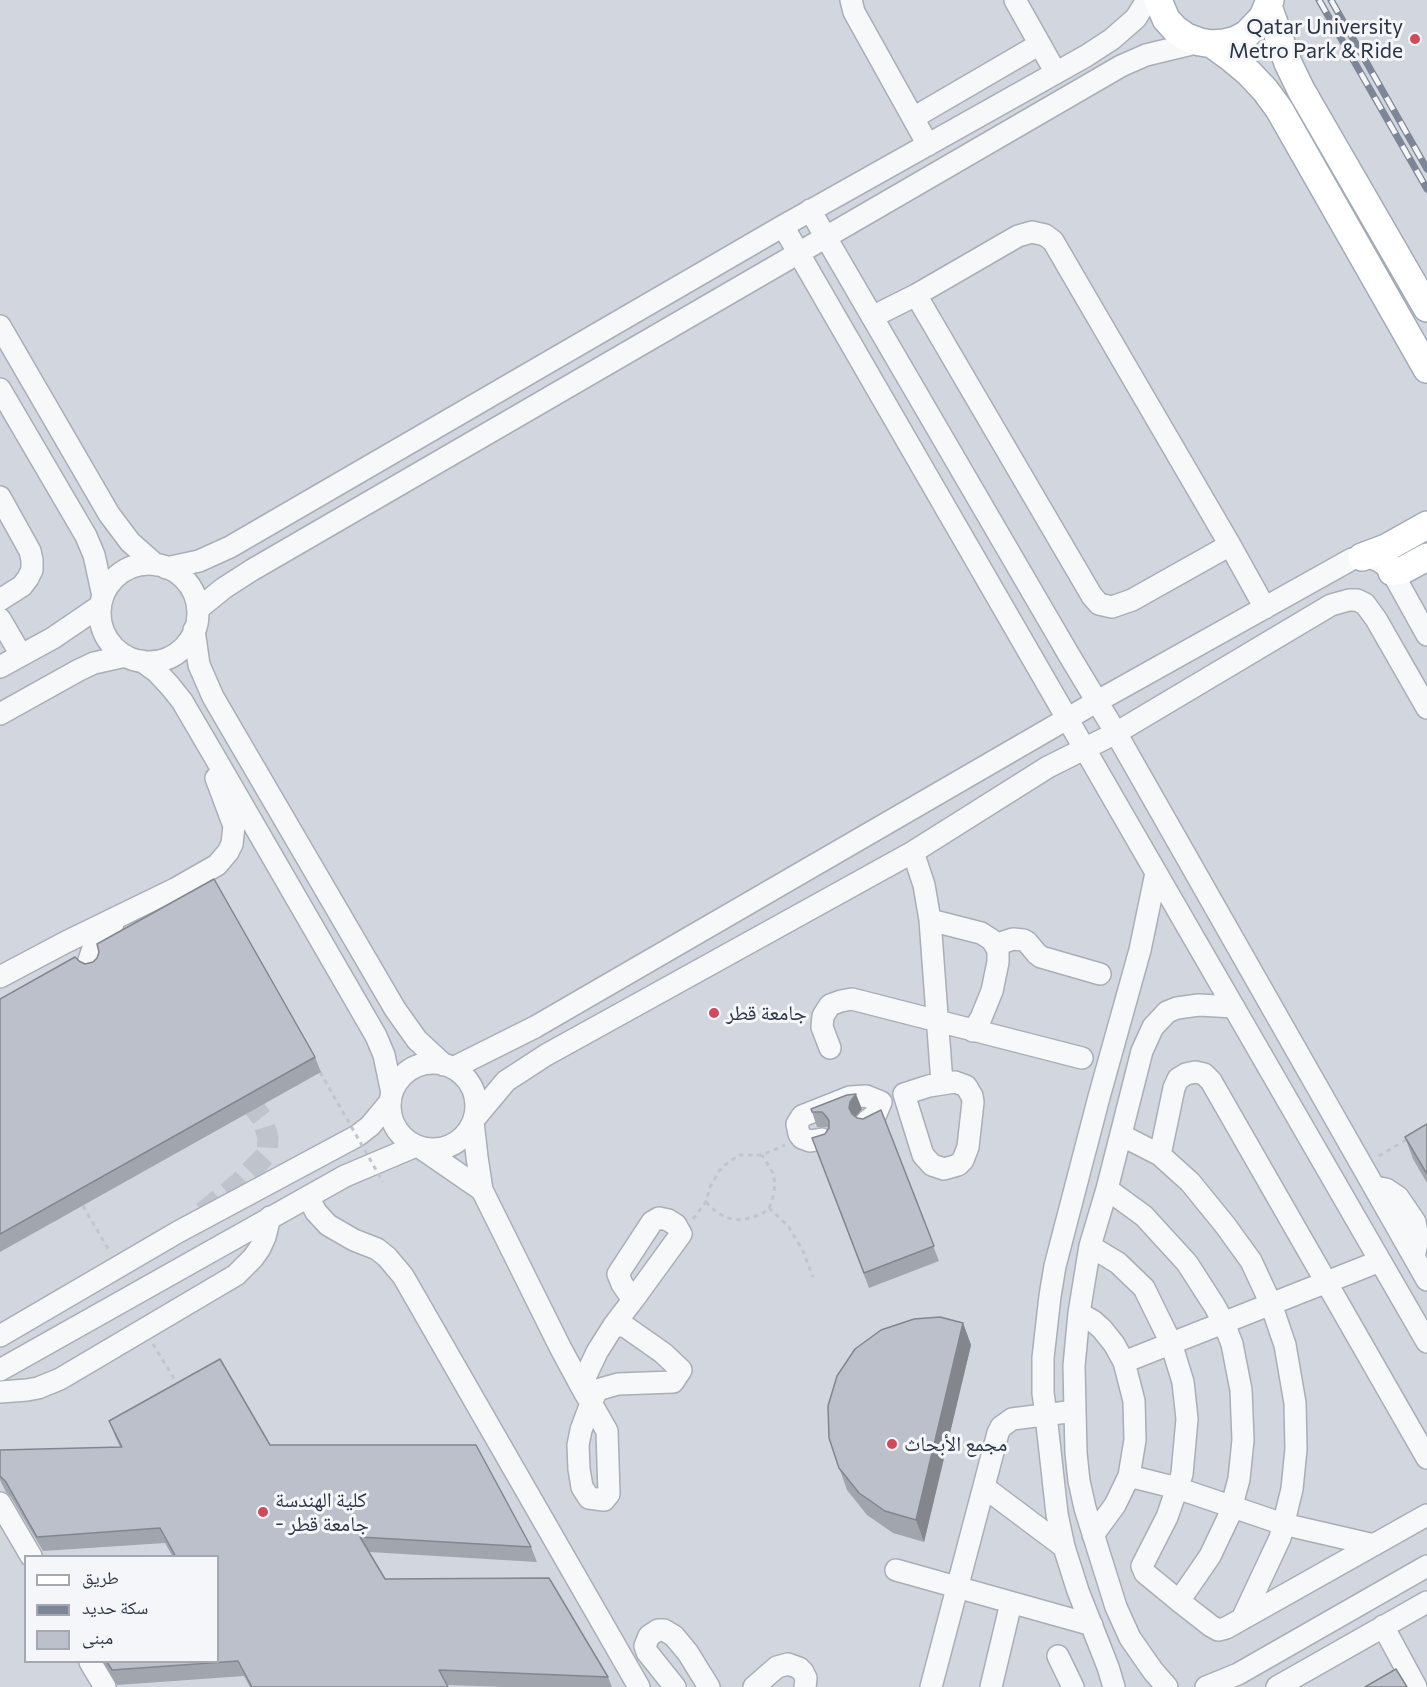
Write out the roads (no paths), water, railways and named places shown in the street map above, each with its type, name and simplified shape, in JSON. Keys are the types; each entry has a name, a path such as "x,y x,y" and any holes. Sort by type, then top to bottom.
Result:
{"main road":[{"path":"1158,0 1166,19 1175,29 1186,37 1206,43 1231,58 1249,73 1279,109 1427,369"},
{"path":"1206,43 1230,42 1247,34 1263,17 1270,2"},
{"path":"1270,2 1284,54 1300,90 1427,308"},
{"path":"1362,557 1386,548 1427,525"},
{"path":"1392,572 1403,570 1427,557"}],"street":[{"path":"851,0 854,12 928,145"},
{"path":"1015,0 1040,44 1077,91"},
{"path":"482,1190 401,1135 396,1128 390,1111 391,1097 384,1055 376,1036 182,700 164,679 113,646 106,638 100,617 102,601 108,586 124,571 145,564 161,566 199,561 230,547 810,210 1086,56 1112,39 1136,18 1147,0"},
{"path":"198,609 238,578 1077,91 1133,60 1159,52 1206,43"},
{"path":"913,118 1040,44"},
{"path":"810,210 1116,733 1427,1280"},
{"path":"783,226 1427,1342"},
{"path":"872,317 916,295 1018,236 1032,232 1045,235 1053,240 1265,608"},
{"path":"916,295 1092,596 1099,604 1113,607 1132,600 1230,545"},
{"path":"0,326 109,514 130,542 161,566 176,572 184,580 195,598 198,609 194,630 189,640 173,655 153,661 134,658 94,663 0,714"},
{"path":"0,389 86,536 94,555 102,601"},
{"path":"0,497 30,551 32,570 22,586 0,600"},
{"path":"0,1336 178,1232 350,1141 370,1126 402,1077 417,1067 435,1063 448,1066 535,1027 1096,702 1352,559 1362,557 1379,561 1392,572 1427,634"},
{"path":"0,1370 363,1167 418,1147 438,1149 456,1143 469,1131 474,1120 506,1081 546,1055 913,852 1048,767 1116,733 1326,608 1342,601 1357,600 1365,604 1427,708"},
{"path":"0,667 70,627 102,601"},
{"path":"0,619 21,655"},
{"path":"194,630 199,665 213,698 395,1010 417,1040 448,1066 460,1072 471,1085 476,1101 474,1120 482,1190 560,1347 586,1394"},
{"path":"1194,647 1201,669 1213,676"},
{"path":"0,977 175,889 210,870 223,859 232,844 234,826 218,787 213,753"},
{"path":"913,852 924,885 930,920 942,1083"},
{"path":"1114,1687 1064,1547 1057,1514 1043,1394 1043,1358 1055,1266 1140,950 1156,873"},
{"path":"92,966 89,960 96,940 122,915"},
{"path":"930,920 981,933 992,940 995,945 999,956 992,991 981,1018 973,1030"},
{"path":"995,945 1013,939 1023,940 1041,957 1100,974"},
{"path":"830,1048 822,1027 823,1016 830,1005 841,1001 859,1000 1082,1058"},
{"path":"1167,1687 1130,1638 1116,1607 1079,1481 1074,1366 1079,1313 1090,1246 1142,1051 1153,1027 1167,1012 1177,1008 1199,1005 1234,1007"},
{"path":"1160,1155 1174,1088 1178,1079 1195,1072 1204,1074 1211,1081 1427,1458"},
{"path":"880,1102 916,1089 942,1083 955,1082 966,1086 970,1090 973,1102 967,1154 963,1160 951,1167 938,1167 927,1161 923,1155 904,1094"},
{"path":"812,1138 799,1134 797,1124 802,1116 850,1096 874,1098 880,1102"},
{"path":"867,1121 876,1114 880,1102"},
{"path":"1121,1135 1160,1155 1190,1182 1225,1225 1251,1261 1271,1304 1285,1345 1294,1403 1296,1449 1292,1489 1280,1538 1242,1619"},
{"path":"1107,1189 1144,1216 1188,1263 1224,1323 1232,1344 1241,1390 1243,1440 1239,1479 1232,1506 1210,1556 1179,1601"},
{"path":"314,1193 311,1205 321,1219 343,1234 377,1249 392,1261 403,1276 639,1687"},
{"path":"0,1392 38,1388 60,1379 236,1275 260,1248 270,1217"},
{"path":"586,1394 597,1352 614,1325 633,1300 681,1234 676,1225 668,1220 659,1218 652,1222 618,1274 633,1300"},
{"path":"1090,1246 1118,1263 1144,1288 1171,1343 1183,1382 1188,1419 1182,1474 1167,1517 1142,1566 1144,1573 1179,1601 1218,1630 1226,1628 1427,1515"},
{"path":"1124,1362 1380,1261"},
{"path":"1079,1313 1093,1321 1114,1344 1124,1362 1134,1401 1135,1440 1129,1476 1115,1505 1093,1535"},
{"path":"586,1394 618,1384 673,1382 681,1370 663,1353 626,1327 614,1325"},
{"path":"932,1687 1001,1427 1018,1417 1075,1411"},
{"path":"1129,1476 1177,1488 1283,1524 1374,1545"},
{"path":"984,1486 1064,1547"},
{"path":"0,1503 30,1555"},
{"path":"1206,1687 1238,1674 1427,1566"},
{"path":"896,1570 1092,1626"},
{"path":"1277,1687 1427,1602"},
{"path":"991,1687 1011,1603"},
{"path":"1383,1626 1404,1680"},
{"path":"675,1687 647,1652 645,1646 649,1636 658,1630 669,1632 674,1636 688,1653 709,1687"},
{"path":"1058,1656 1073,1687"},
{"path":"91,1663 105,1687"},
{"path":"754,1687 777,1667 788,1664 803,1672 806,1678 805,1687"},
{"path":"1157,1687 1167,1687"}],"tunnel":[{"path":"203,1212 239,1183 267,1154 268,1137 262,1118 247,1099 240,1084"}],"railway":[{"path":"1319,0 1427,189"},
{"path":"1331,0 1427,169"}],"place":[{"name":"Qatar University Metro Park & Ride","path":"1415,39"},
{"name":"جامعة قطر","path":"714,1013"},
{"name":"مجمع الأبحاث","path":"892,1444"},
{"name":"كلية الهندسة - جامعة قطر","path":"263,1512"}]}
